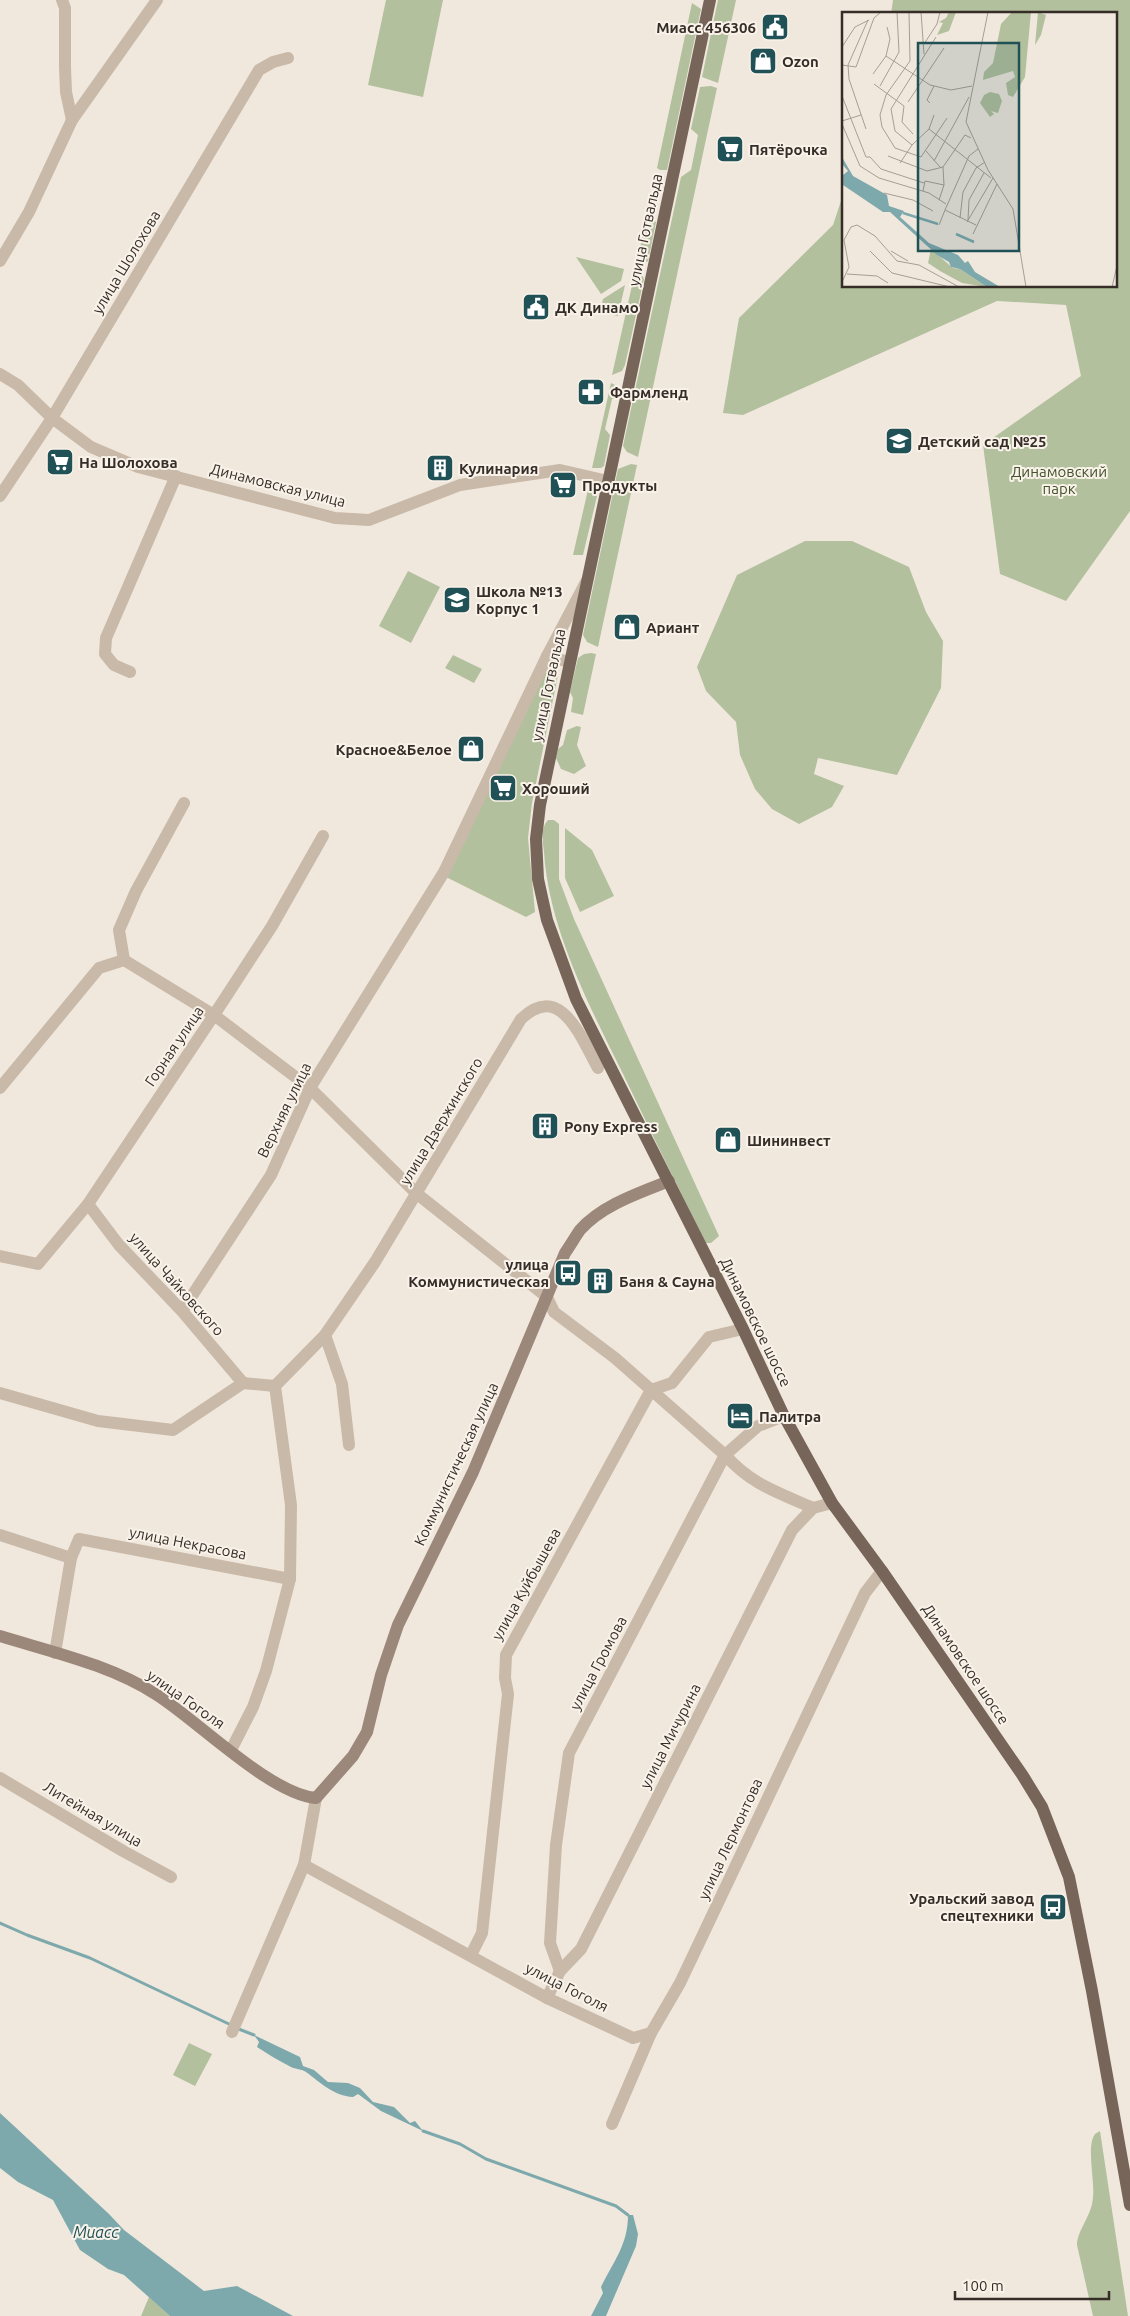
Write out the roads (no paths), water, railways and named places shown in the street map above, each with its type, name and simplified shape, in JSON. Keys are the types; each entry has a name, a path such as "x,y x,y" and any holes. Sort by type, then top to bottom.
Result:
{"main road":[{"name":"улица Готвальда","path":"669,1182 576,999 547,920 538,879 536,839 540,805 586,580 710,0"},
{"name":"Динамовское шоссе","path":"669,1182 743,1329 784,1416 832,1503 882,1571 1023,1776 1042,1807 1060,1849 1076,1905 1130,2205"}],"street":[{"path":"0,261 30,212 72,120 157,0"},
{"path":"66,3 65,75 72,120"},
{"name":"улица Шолохова","path":"0,496 52,418 260,70 273,62 288,58"},
{"name":"Динамовская улица","path":"0,374 18,384 52,418 91,446 138,467 335,518 369,520 460,485 560,470 608,480"},
{"path":"130,672 114,665 105,654 106,638 176,476"},
{"name":"Верхняя улица","path":"182,1311 270,1175 310,1088 444,872 547,656 586,580"},
{"path":"547,656 569,662"},
{"path":"124,960 119,930 136,891 184,804"},
{"name":"Горная улица","path":"0,1256 38,1264 88,1204 272,926 323,836"},
{"path":"0,1088 99,968 124,960 214,1015 310,1088 416,1193 547,1297 554,1312 615,1358 725,1455 738,1470 758,1484 813,1508 832,1503"},
{"name":"улица Дзержинского","path":"275,1386 325,1335 374,1262 521,1018 532,1008 546,1005 560,1009 572,1021 598,1068"},
{"name":"Коммунистическая улица","path":"316,1798 353,1756 367,1732 381,1675 398,1625 473,1472 566,1253 580,1230 595,1217 614,1206 669,1182"},
{"name":"улица Чайковского","path":"88,1204 119,1245 182,1311 244,1383"},
{"path":"651,1390 672,1383 709,1337 743,1329"},
{"path":"325,1335 342,1384 349,1445"},
{"path":"0,1393 98,1421 173,1430 244,1383 275,1386 291,1505 290,1578 266,1671 253,1708 231,1750"},
{"name":"улица Куйбышева","path":"471,1955 482,1933 508,1694 504,1678 506,1655 651,1390"},
{"name":"улица Громова","path":"560,1971 550,1943 556,1845 569,1753 725,1455 758,1426 784,1416"},
{"name":"улица Мичурина","path":"547,1998 560,1971 582,1949 792,1530 813,1508"},
{"path":"0,1535 71,1558 55,1653"},
{"name":"улица Некрасова","path":"71,1558 79,1539 290,1578"},
{"name":"улица Лермонтова","path":"612,2124 651,2033 680,1983 865,1593 882,1571"},
{"name":"улица Гоголя","path":"0,1636 122,1676 157,1695 266,1776 302,1796 316,1798"},
{"name":"Литейная улица","path":"0,1778 123,1851 171,1877"},
{"path":"234,2026 304,1865 316,1798"},
{"name":"улица Гоголя","path":"304,1865 547,1998 633,2038 651,2033"}],"water":[{"path":"254,2035 300,2057 303,2066 314,2070 328,2082 348,2083 360,2088 373,2102 394,2107 410,2123 415,2121 423,2131 381,2111 358,2094 353,2097 340,2094 304,2071 282,2062 257,2047 259,2042"},
{"name":"Миасс","path":"0,2113 124,2230 204,2291 237,2286 293,2316 170,2316 124,2275 108,2269 80,2250 53,2200 18,2182 0,2168"},
{"path":"628,2215 633,2215 638,2234 636,2246 606,2316 591,2316 603,2293 601,2287 623,2244"}],"waterway":[{"path":"0,1923 90,1958 231,2025"},
{"path":"236,2028 254,2035"},
{"path":"423,2131 460,2144 486,2159 616,2206 628,2215"}],"place":[{"name":"Миасс 456306","path":"775,27"},
{"name":"Ozon","path":"763,61"},
{"name":"Пятёрочка","path":"730,149"},
{"name":"ДК Динамо","path":"536,307"},
{"name":"Фармленд","path":"591,392"},
{"name":"Детский сад №25","path":"899,441"},
{"name":"На Шолохова","path":"60,462"},
{"name":"Кулинария","path":"440,468"},
{"name":"Продукты","path":"563,485"},
{"name":"Школа №13 Корпус 1","path":"457,600"},
{"name":"Ариант","path":"627,627"},
{"name":"Красное&Белое","path":"471,749"},
{"name":"Хороший","path":"503,788"},
{"name":"Pony Express","path":"545,1126"},
{"name":"Шининвест","path":"728,1140"},
{"name":"улица Коммунистическая","path":"568,1273"},
{"name":"Баня & Сауна","path":"600,1281"},
{"name":"Палитра","path":"740,1416"},
{"name":"Уральский завод спецтехники","path":"1053,1907"}],"park label":[{"name":"Динамовский парк","path":"1059,480"}]}
